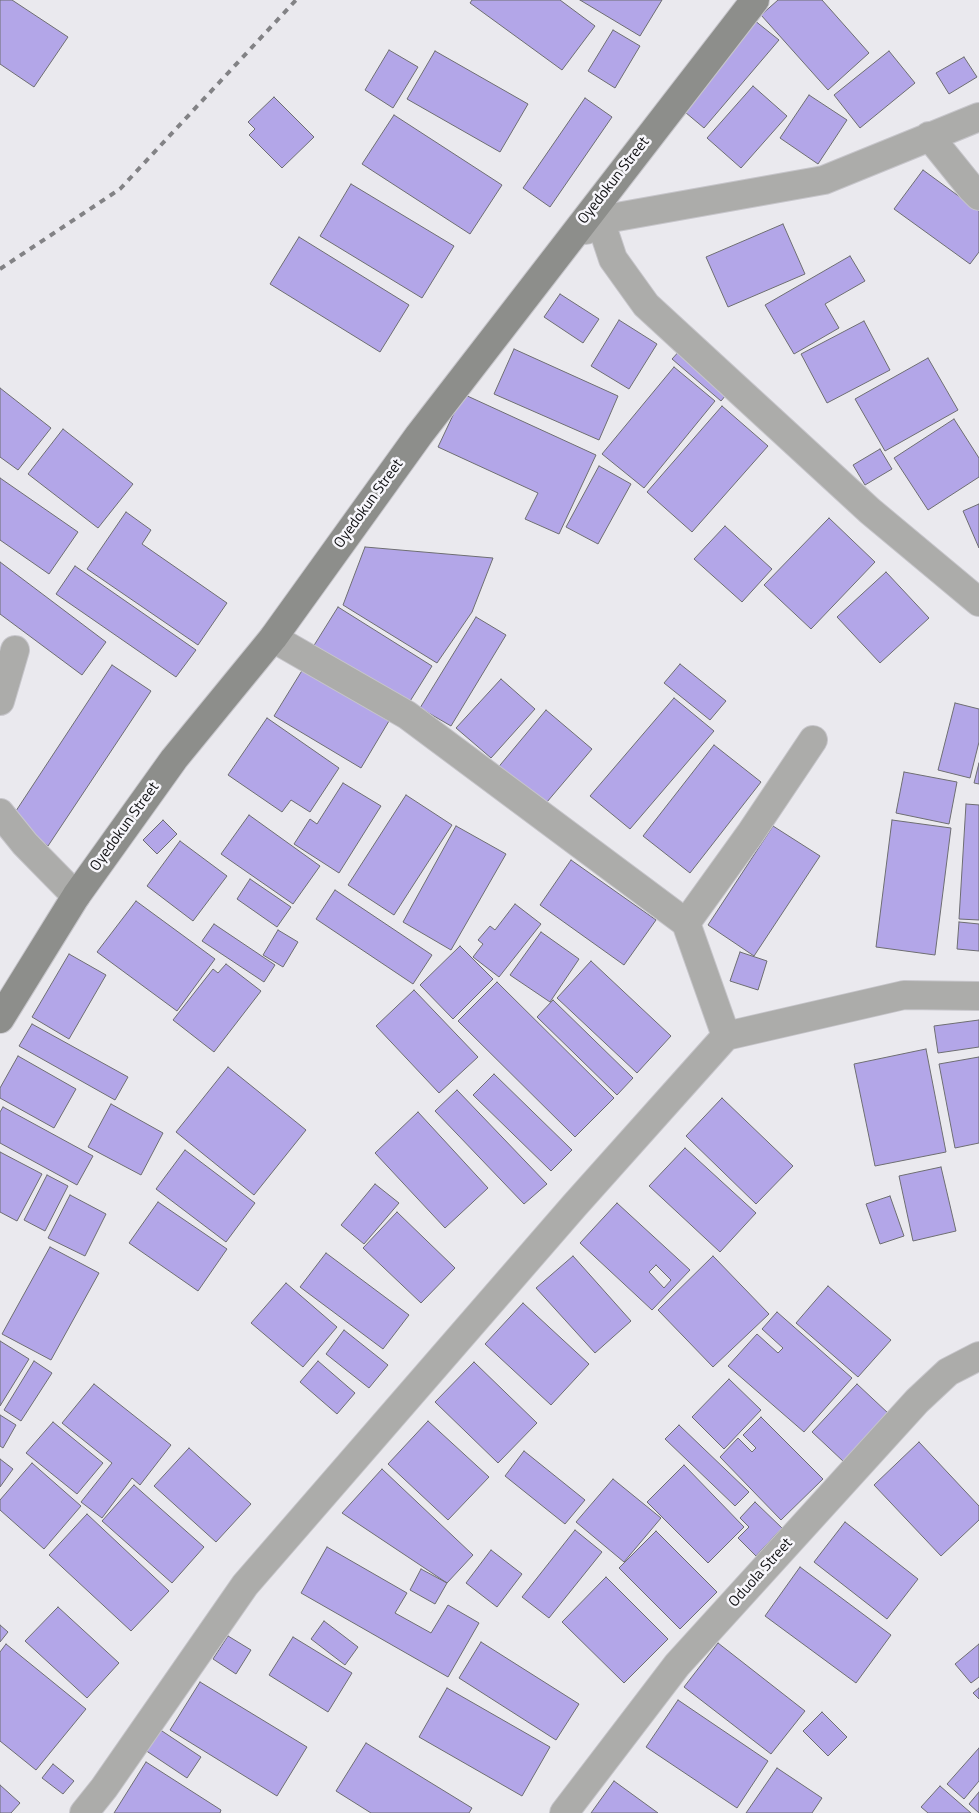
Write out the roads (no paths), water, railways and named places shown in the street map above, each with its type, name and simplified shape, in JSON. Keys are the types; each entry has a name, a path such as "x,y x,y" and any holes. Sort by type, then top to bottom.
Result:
{"street":[{"name":"Oyedokun Street","path":"0,1019 76,896 174,758 273,638 419,435 754,0"},
{"path":"565,246 600,220 824,180 979,117"},
{"path":"930,136 979,196"},
{"path":"600,220 613,259 646,305 870,511 953,578 979,602"},
{"path":"273,638 407,716 686,923 726,1036"},
{"path":"0,701 15,650"},
{"path":"686,923 750,834 812,740"},
{"path":"0,813 24,844 76,896"},
{"path":"84,1813 104,1788 245,1585 574,1206 726,1036 904,995 979,996"},
{"name":"Oduola Street","path":"564,1813 677,1665 917,1401 948,1372 979,1356"}],"railway":[{"path":"0,269 120,189 296,0"}]}
